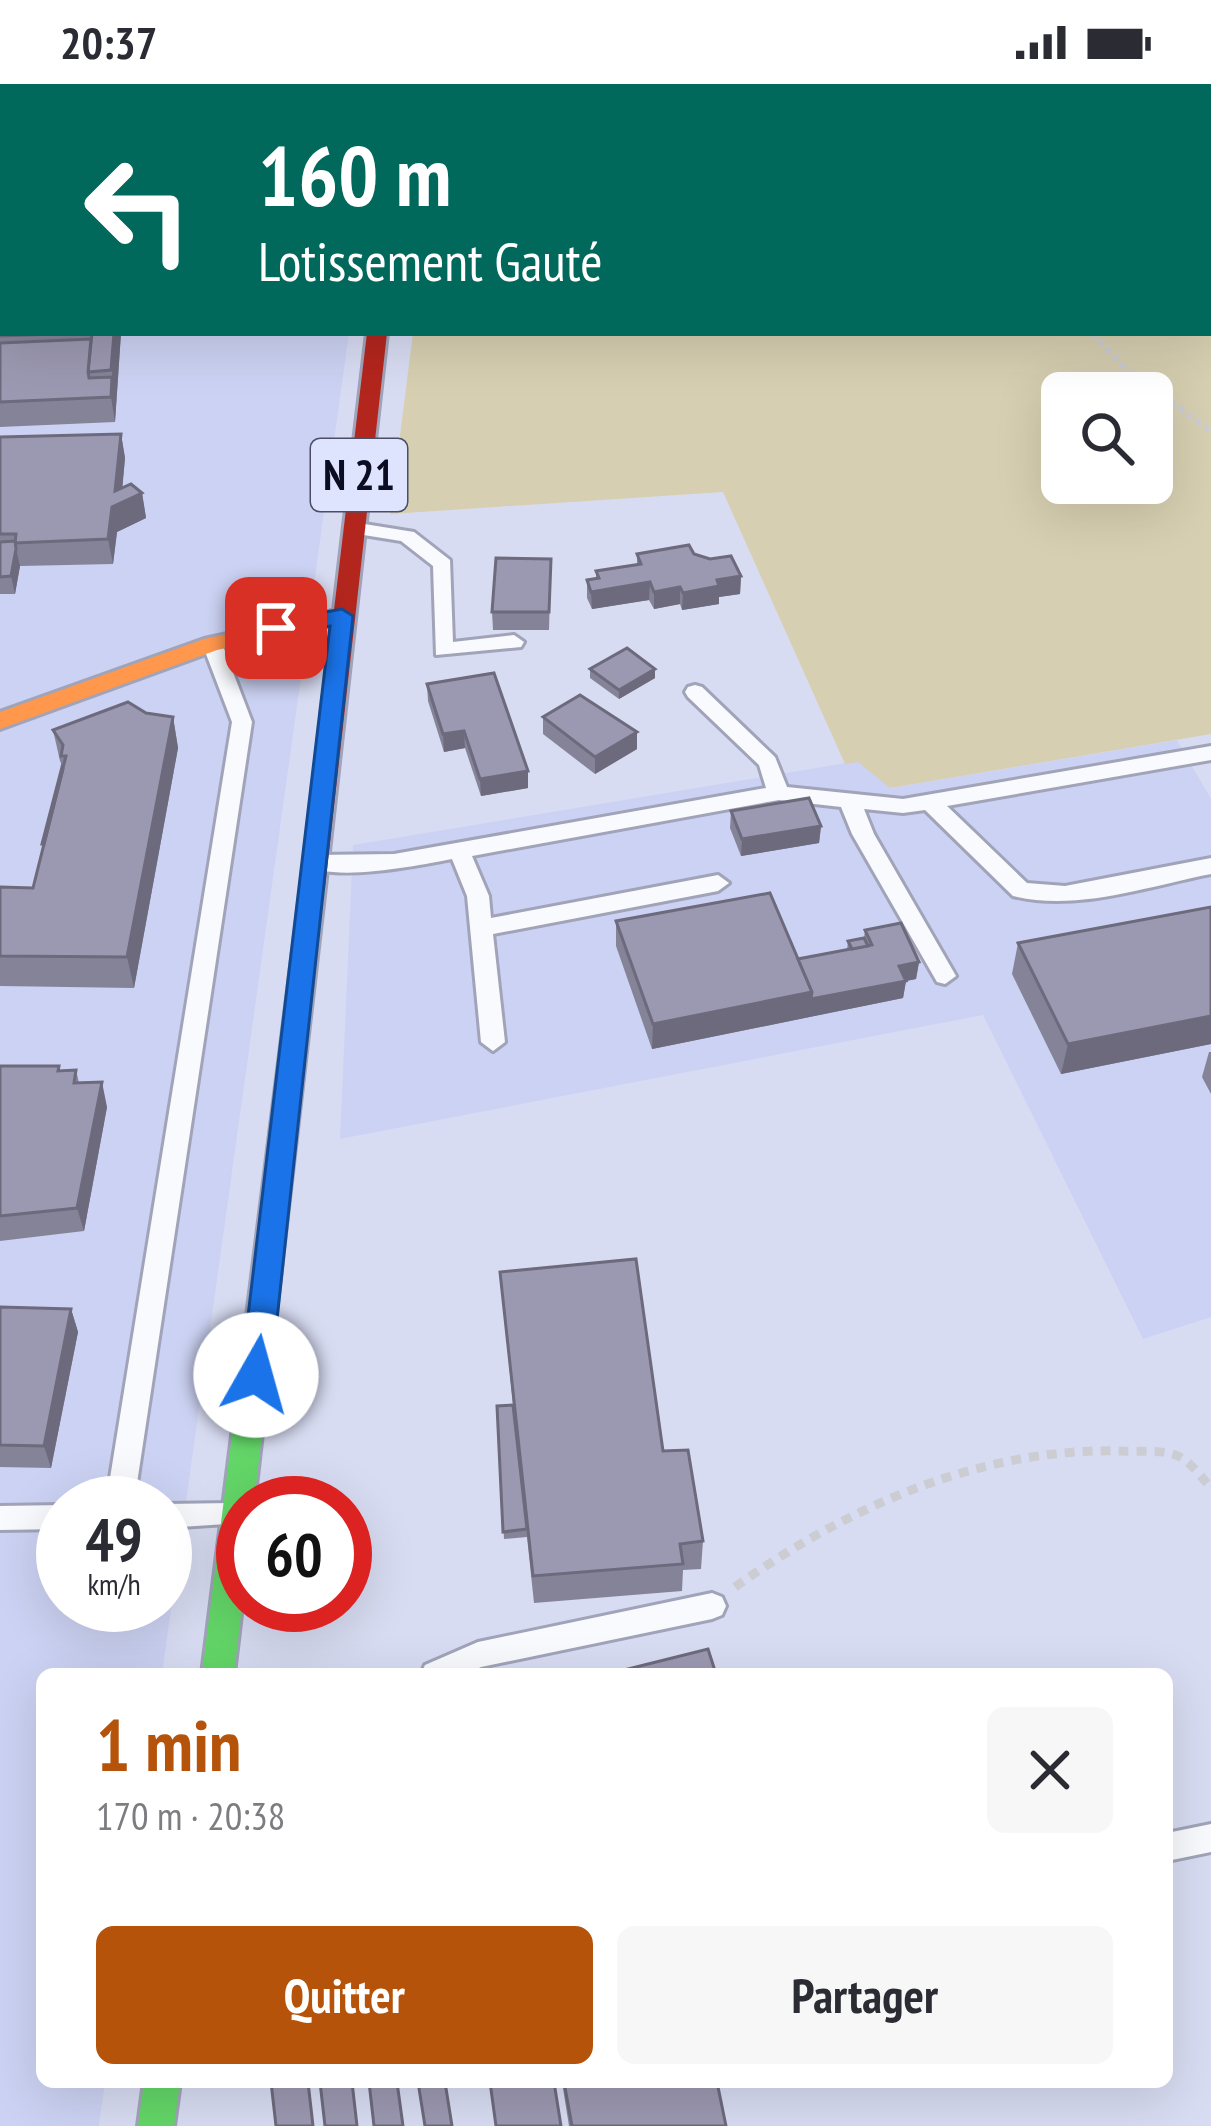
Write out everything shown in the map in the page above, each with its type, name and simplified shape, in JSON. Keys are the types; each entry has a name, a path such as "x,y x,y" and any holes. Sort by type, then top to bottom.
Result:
{"main road":[{"name":"N 21","path":"244,1476 377,336"},
{"path":"0,721 213,646 307,619 342,616"},
{"name":"N 21","path":"219,1668 224,1632"},
{"path":"156,2126 161,2088"}],"lane":[{"path":"352,528 407,536 443,564 443,650 514,642"},
{"path":"124,1476 242,722 213,646"},
{"path":"695,692 768,762 779,793"},
{"path":"314,863 394,862 779,793 903,806 1211,753"},
{"path":"849,800 863,834 945,976"},
{"path":"928,801 1021,890 1066,894 1211,866"},
{"path":"460,850 478,896 493,1042"},
{"path":"481,928 718,884"},
{"path":"0,1518 36,1517"},
{"path":"449,1668 478,1655 712,1606"},
{"path":"1173,1846 1211,1838"}],"path":[{"path":"1095,336 1127,370 1211,431"},
{"path":"712,1606 777,1554 896,1497 1005,1462 1110,1449 1178,1456 1211,1488"}],"shaded area":[{"path":"0,336 349,336 190,1476 36,1476 36,1632 168,1632 163,1668 36,1668 36,2088 104,2088 99,2126 0,2126"},
{"path":"413,336 1211,336 1211,734 890,788 858,762 845,764 723,492 390,514"},
{"path":"1177,740 1211,799 1211,1317 1143,1339 983,1015 340,1139 353,845 858,761 891,788"}],"building":[{"path":"92,336 114,336 111,370 88,372"},
{"path":"91,339 89,378 112,377 111,397 0,402 0,343"},
{"path":"121,434 115,491 131,484 142,493 112,507 108,539 15,543 16,534 0,534 0,437"},
{"path":"15,541 11,576 0,577 0,542"},
{"path":"689,545 694,554 710,559 731,556 741,576 683,593 680,587 654,592 650,582 591,592 587,580 599,578 596,571 641,564 637,554"},
{"path":"496,558 551,559 549,612 492,612"},
{"path":"627,648 655,669 619,690 590,669"},
{"path":"494,673 528,771 480,779 464,731 443,734 427,684"},
{"path":"580,695 637,732 595,757 543,717"},
{"path":"128,702 146,713 173,717 127,957 0,956 0,887 33,888 66,756 61,756 63,745 53,730"},
{"path":"62,767 44,844 42,844"},
{"path":"809,798 821,826 742,839 731,811"},
{"path":"770,893 812,992 653,1024 616,921"},
{"path":"1211,907 1211,1016 1068,1044 1018,943"},
{"path":"901,923 919,962 899,966 906,981 811,999 798,959 872,945 865,930"},
{"path":"864,938 868,946 852,949 848,941"},
{"path":"0,1066 59,1066 58,1071 76,1070 74,1083 102,1082 77,1208 0,1216"},
{"path":"636,1259 663,1451 688,1450 703,1541 680,1544 683,1564 533,1576 500,1272"},
{"path":"0,1307 71,1309 44,1446 0,1445"},
{"path":"513,1405 527,1529 503,1532 497,1406"},
{"path":"708,1649 714,1668 632,1668"},
{"path":"272,2088 309,2088 313,2126 276,2126"},
{"path":"321,2088 353,2088 357,2126 325,2126"},
{"path":"370,2088 398,2088 403,2126 374,2126"},
{"path":"419,2088 446,2088 452,2126 425,2126"},
{"path":"491,2088 555,2088 561,2126 496,2126"},
{"path":"565,2088 718,2088 726,2126 572,2126"}],"traffic: fast":[{"path":"219,1668 313,887"},
{"path":"156,2126 161,2088"}],"traffic: slow":[{"path":"0,721 212,644 342,616"}],"traffic: jam":[{"path":"313,887 377,336"}],"route":[{"path":"256,1375 342,616 276,628"}]}
